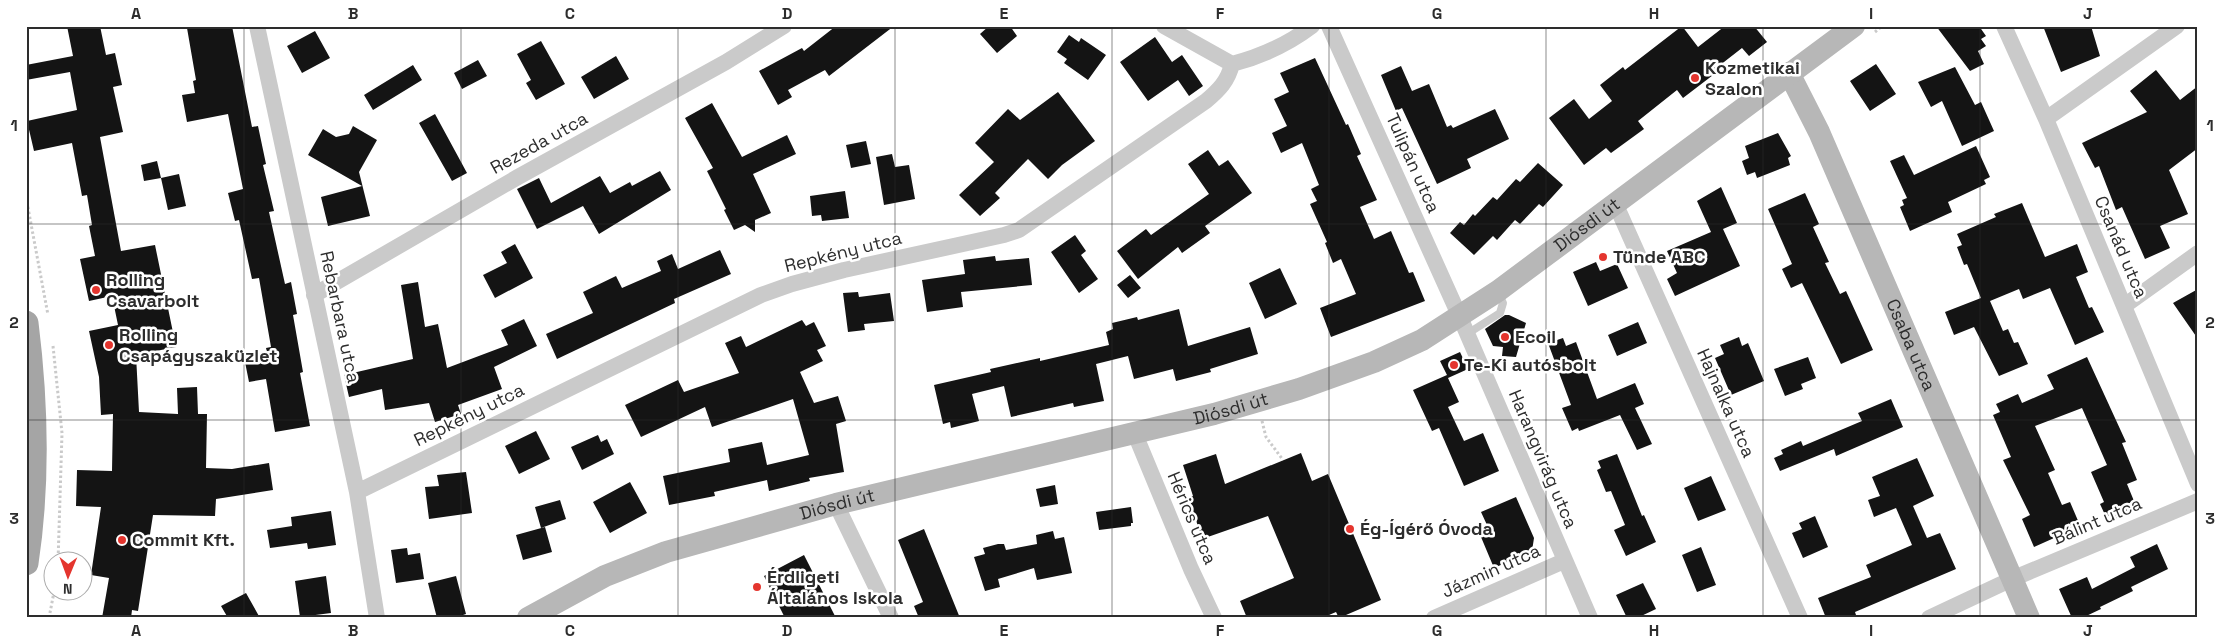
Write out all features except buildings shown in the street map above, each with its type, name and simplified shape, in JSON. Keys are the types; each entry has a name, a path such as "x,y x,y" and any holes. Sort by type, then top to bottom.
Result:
{"main road":[{"name":"Diósdi út","path":"528,618 636,562 836,504 1135,434 1264,400 1336,378 1422,340 1463,325 1498,291 1854,26"},
{"name":"Csaba utca","path":"1789,73 1818,132 2029,618"},
{"path":"26,323 31,365 34,442 33,518 26,563"}],"street":[{"name":"Rebarbara utca","path":"257,26 357,492 377,618"},
{"name":"Rezeda utca","path":"314,295 518,177 726,62 784,26"},
{"path":"1164,26 1232,64 1262,56 1283,46 1312,26"},
{"name":"Tulipán utca","path":"1329,26 1463,325"},
{"name":"Csanád utca","path":"2004,26 2046,119 2198,484"},
{"path":"2046,119 2177,26"},
{"name":"Repkény utca","path":"357,492 762,295 818,277 1019,230 1206,101 1229,77 1232,64"},
{"name":"Hajnalka utca","path":"1616,205 1800,618"},
{"path":"2124,306 2198,253"},
{"name":"Harangvirág utca","path":"1463,325 1590,618"},
{"name":"Hérics utca","path":"1135,434 1191,569 1214,618"},
{"name":"Bálint utca","path":"1929,618 2012,579 2198,501"},
{"path":"836,504 890,618"},
{"name":"Jázmin utca","path":"1434,618 1564,561"}],"path":[{"path":"1261,413 1266,438 1283,460"},
{"path":"49,618 52,602"}],"place":[{"name":"Kozmetikai Szalon","path":"1695,78"},
{"name":"Tünde ABC","path":"1603,257"},
{"name":"Rolling Csavarbolt","path":"96,290"},
{"name":"Ecoil","path":"1505,337"},
{"name":"Rolling Csapágyszaküzlet","path":"109,345"},
{"name":"Te-Ki autósbolt","path":"1454,365"},
{"name":"Ég-Ígérő Óvoda","path":"1350,529"},
{"name":"Commit Kft.","path":"122,540"},
{"name":"Érdligeti Általános Iskola","path":"757,587"}]}
